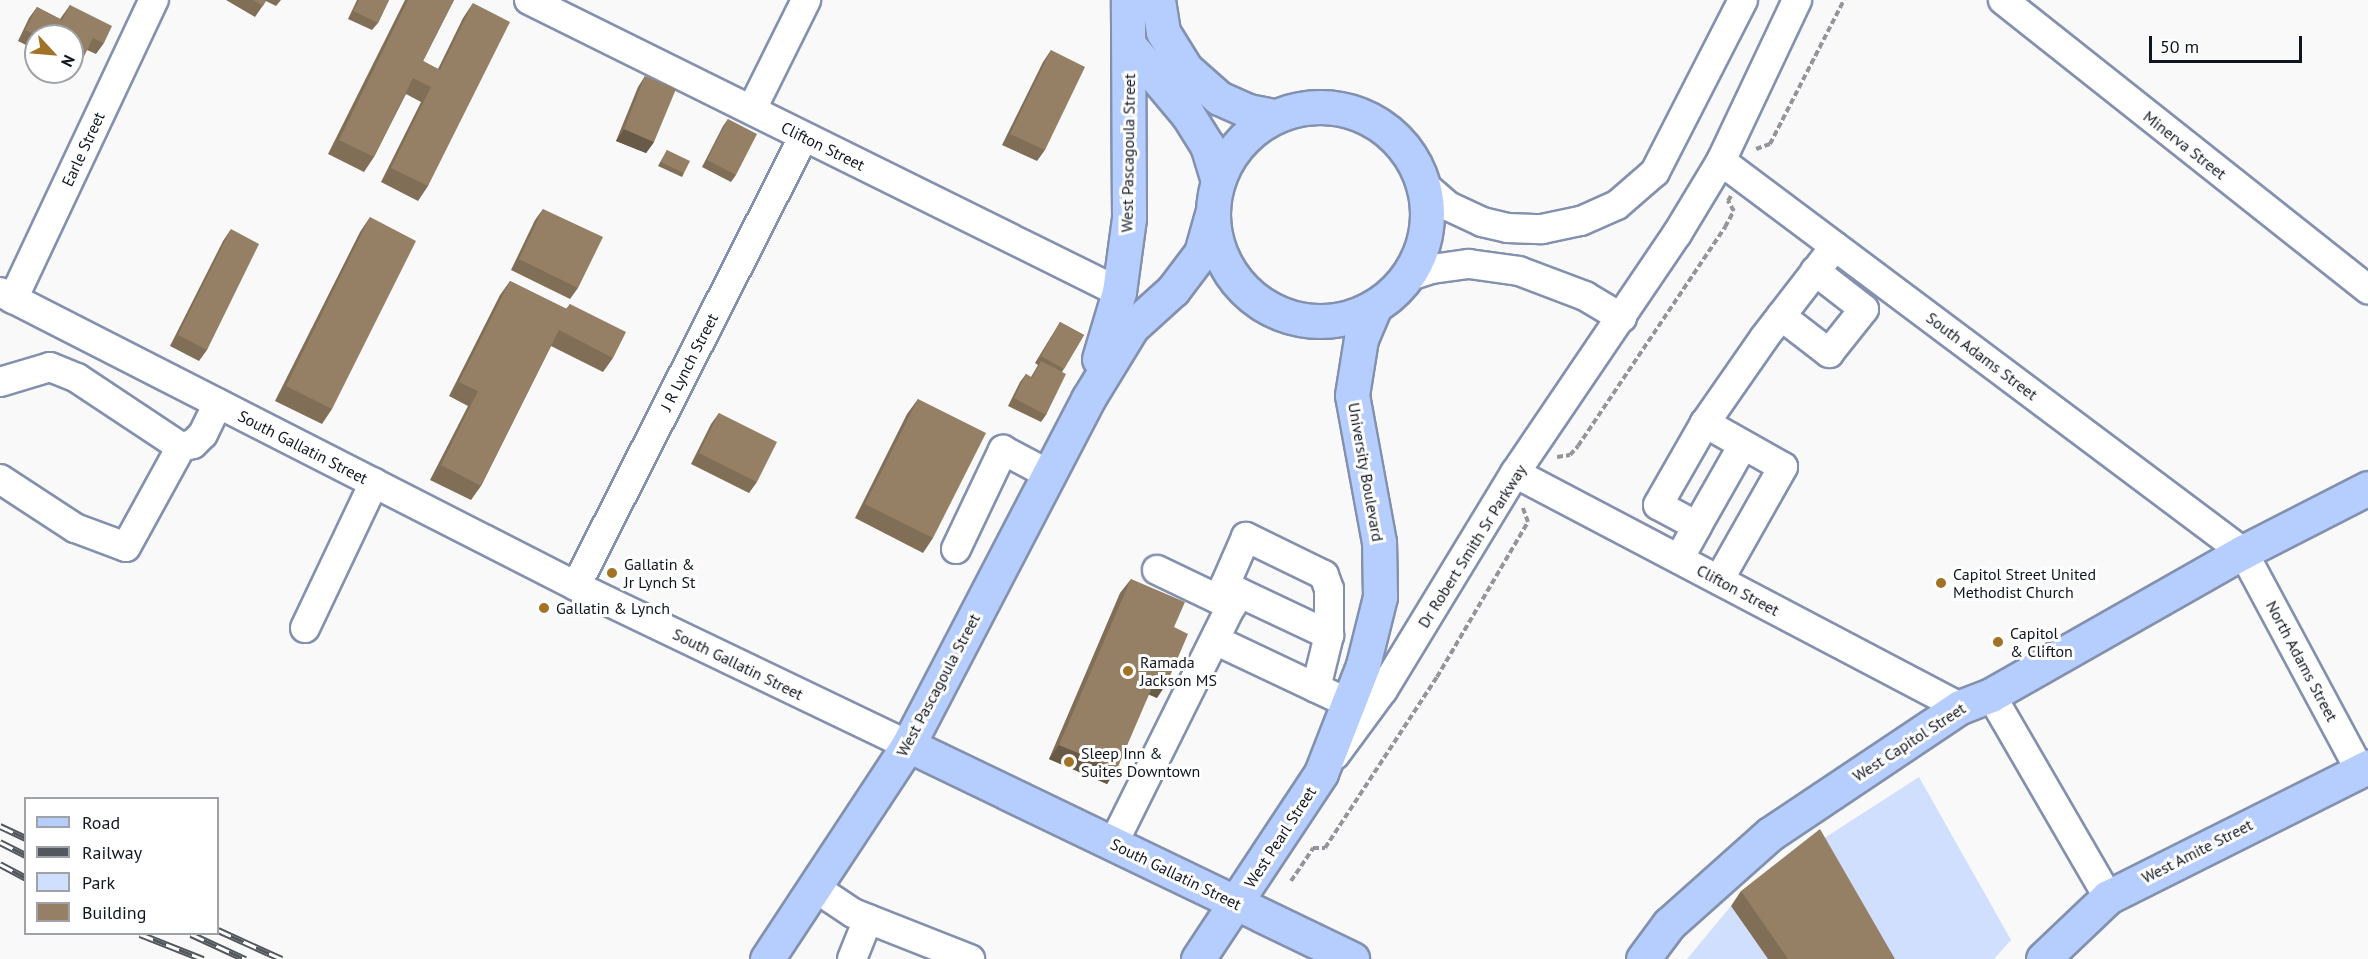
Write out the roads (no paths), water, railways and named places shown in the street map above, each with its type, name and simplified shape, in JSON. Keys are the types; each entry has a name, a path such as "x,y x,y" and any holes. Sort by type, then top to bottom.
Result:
{"main road":[{"path":"1128,0 1130,46 1188,116 1207,145 1218,180"},
{"path":"1158,0 1163,32 1186,69 1219,98 1248,111 1274,117"},
{"name":"West Pascagoula Street","path":"1088,399 1119,292 1129,218 1130,46"},
{"path":"1314,106 1343,108 1373,120 1400,141 1424,185 1427,222 1420,253 1407,277 1374,308 1331,322 1304,321 1260,304 1230,275 1215,237 1212,214 1218,180 1228,157 1253,130 1274,117 1314,106"},
{"name":"West Pascagoula Street","path":"766,959 908,745 1088,399 1132,327 1173,290 1201,253 1212,214"},
{"name":"University Boulevard","path":"1321,773 1363,665 1380,597 1379,542 1352,395 1361,339 1374,308"},
{"name":"West Capitol Street","path":"1642,959 1669,924 1770,834 1960,707 1991,694 2243,552 2368,488"},
{"name":"South Gallatin Street","path":"908,745 1352,959"},
{"name":"West Amite Street","path":"2043,959 2108,897 2364,769"},
{"name":"West Pearl Street","path":"1198,959 1321,773"}],"street":[{"name":"Earle Street","path":"7,295 154,0"},
{"name":"Clifton Street","path":"529,0 752,109 803,138 1119,292"},
{"path":"752,109 806,0"},
{"path":"1424,185 1448,206 1482,222 1507,228 1542,229 1581,221 1617,205 1655,172 1743,0"},
{"name":"Dr Robert Smith Sr Parkway","path":"1321,773 1383,690 1515,473 1622,318 1720,161 1797,0"},
{"name":"Minerva Street","path":"2002,0 2368,290"},
{"name":"J R Lynch Street","path":"576,586 803,138"},
{"name":"South Adams Street","path":"1720,161 2243,552"},
{"path":"1698,526 1658,505 1705,423 1781,316 1835,246"},
{"path":"1407,277 1432,269 1469,264 1519,271 1585,296 1622,318"},
{"path":"1781,316 1829,353 1864,309 1815,271"},
{"name":"South Gallatin Street","path":"7,295 576,586 908,745"},
{"path":"0,382 50,367 77,378 181,447"},
{"path":"0,479 75,528 126,547 181,447 193,444 203,434 218,403"},
{"path":"1705,423 1783,467 1719,580"},
{"path":"977,433 1050,475"},
{"path":"1679,559 1743,445"},
{"path":"956,549 1003,450"},
{"name":"Clifton Street","path":"1515,473 1960,707"},
{"path":"305,628 374,483"},
{"path":"1235,599 1225,585 1246,537 1324,575 1329,589 1329,635 1316,688"},
{"name":"North Adams Street","path":"2243,552 2364,769"},
{"path":"1157,570 1329,635"},
{"path":"1113,843 1235,599"},
{"path":"1215,640 1348,703"},
{"path":"1991,694 2108,897"},
{"path":"814,887 868,919 970,959"},
{"path":"852,959 868,919"}],"railway":[{"path":"0,826 24,837"},
{"path":"0,842 24,854"},
{"path":"0,864 24,877"},
{"path":"219,930 282,959"},
{"path":"143,935 203,959"},
{"path":"193,935 245,959"}],"place":[{"name":"Gallatin & Jr Lynch St","path":"612,573"},
{"name":"Capitol Street United Methodist Church","path":"1941,583"},
{"name":"Gallatin & Lynch","path":"544,608"},
{"name":"Capitol & Clifton","path":"1998,642"},
{"name":"Ramada Jackson MS","path":"1128,671"},
{"name":"Sleep Inn & Suites Downtown","path":"1069,762"}]}
